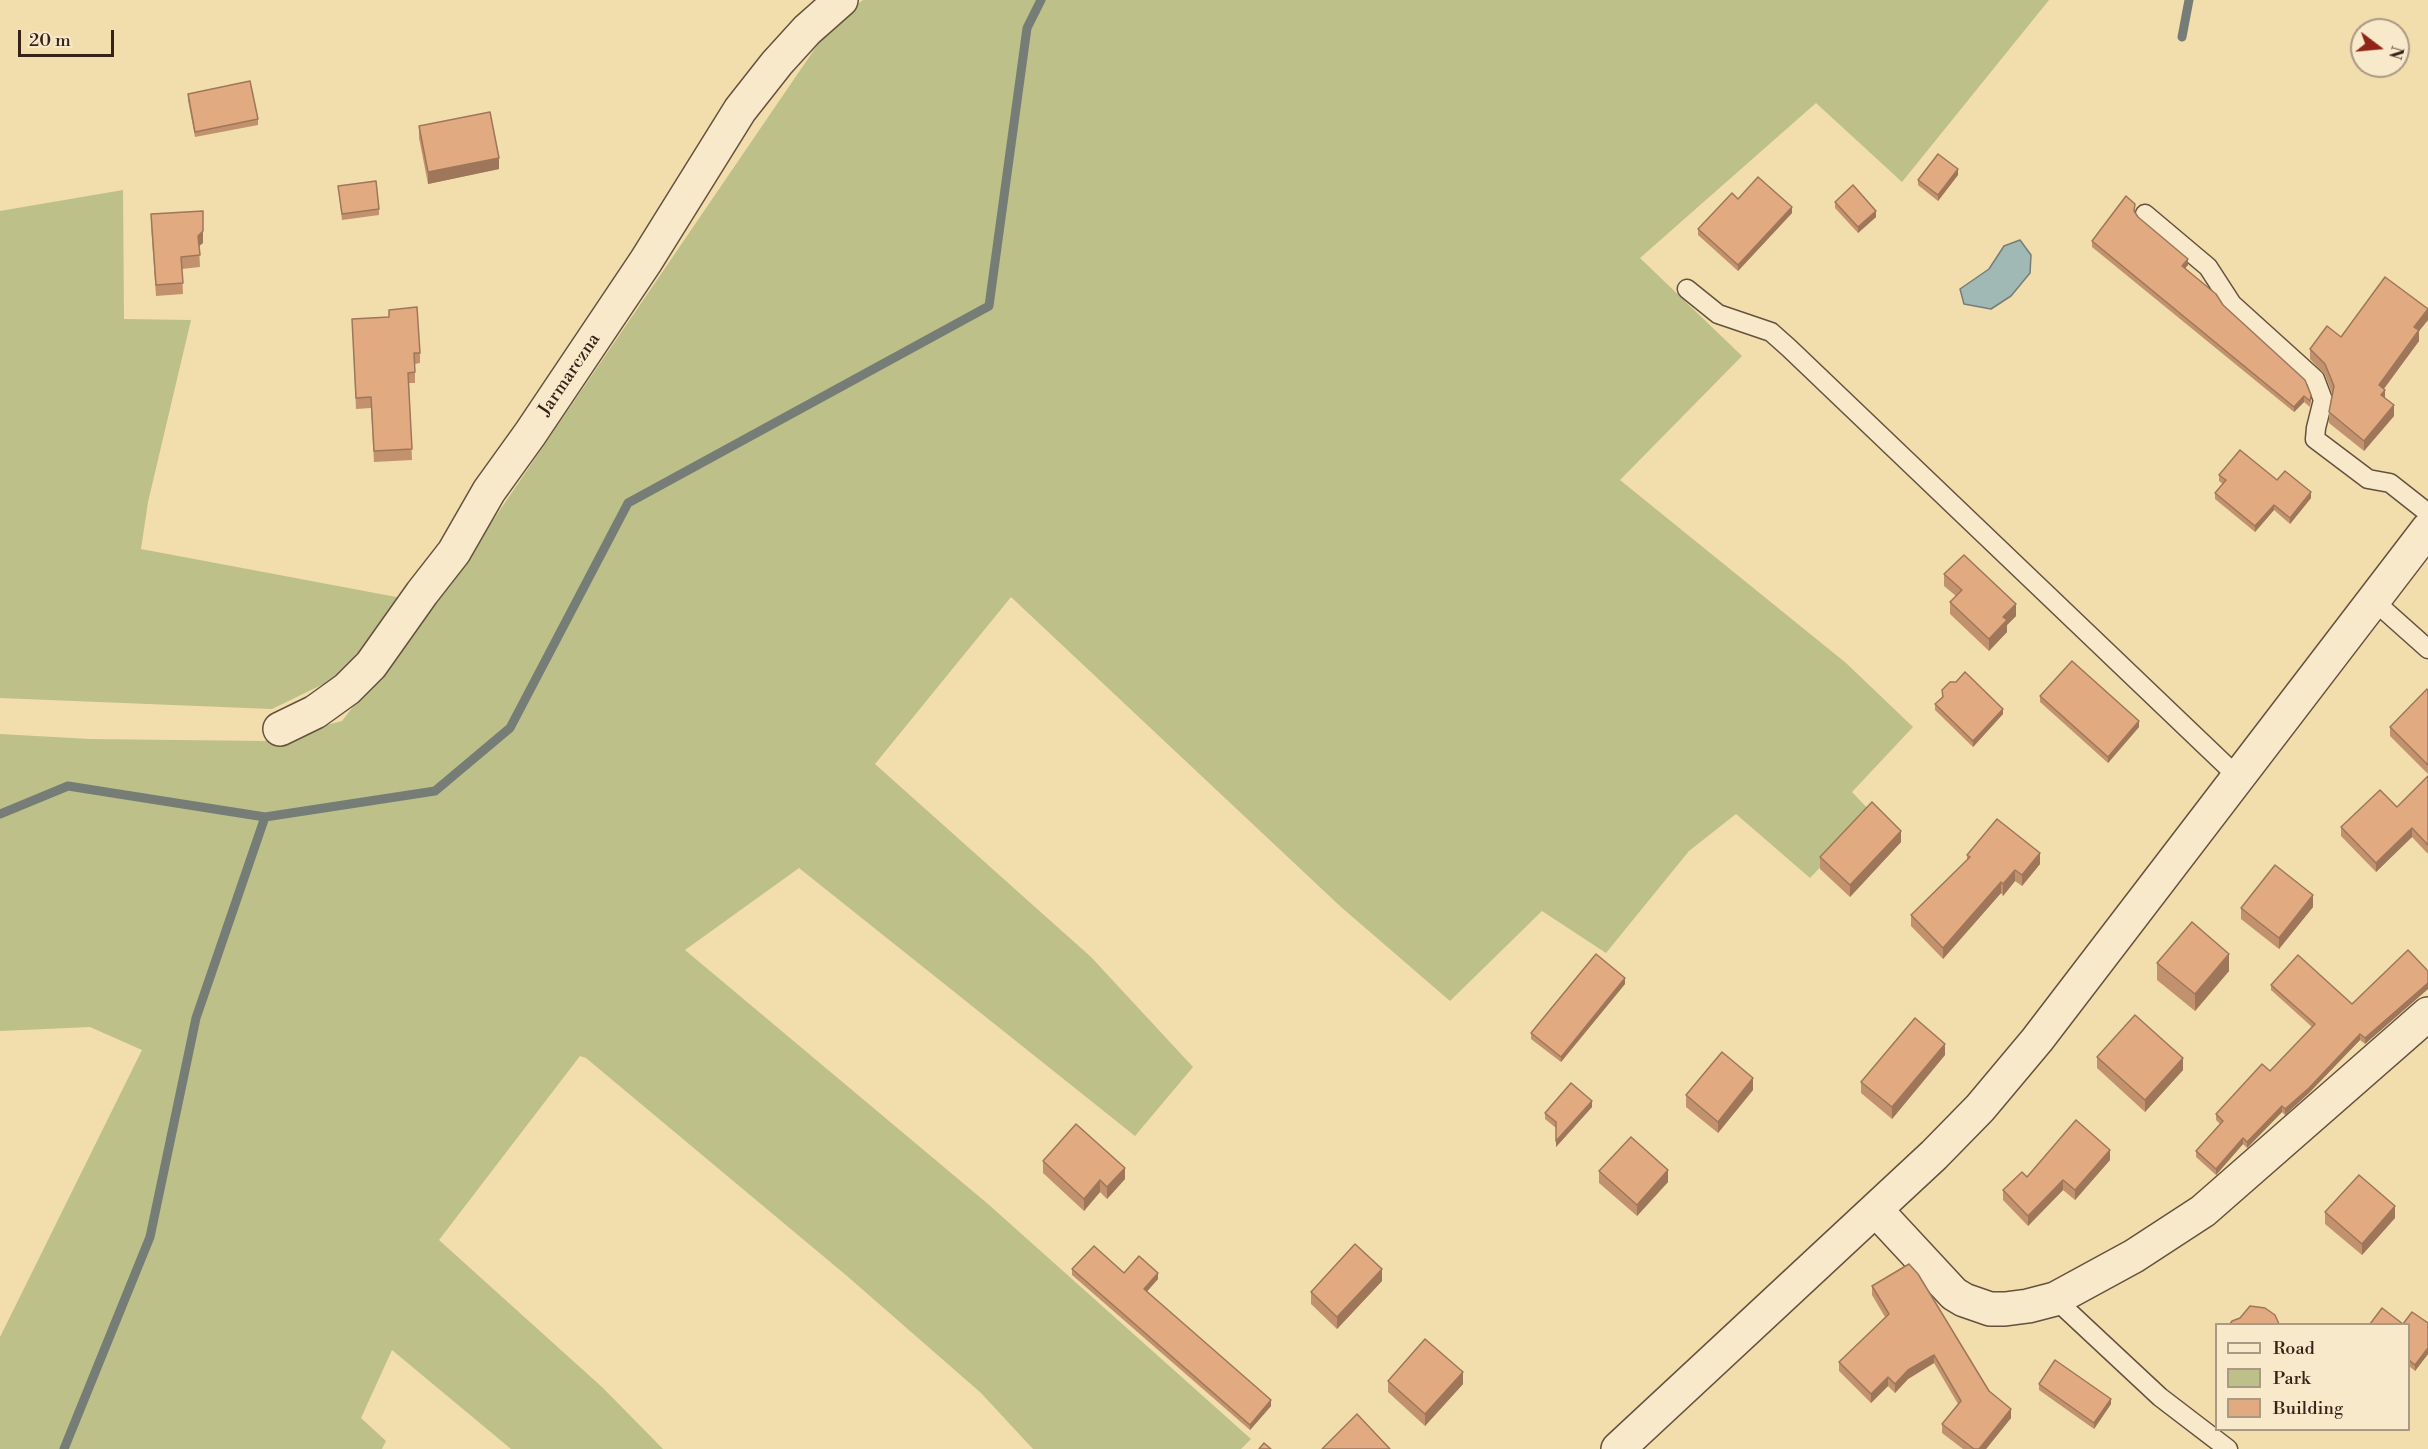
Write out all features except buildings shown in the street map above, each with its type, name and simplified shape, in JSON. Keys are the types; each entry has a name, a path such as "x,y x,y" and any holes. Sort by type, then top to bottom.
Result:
{"street":[{"name":"Jarmarczna","path":"280,729 315,712 347,688 371,665 454,552 489,491 531,434 646,261 758,84 807,30 841,0"},
{"path":"1618,1449 1951,1139 2016,1066 2428,529"},
{"path":"1876,1210 1954,1294 1964,1300 1990,1309 2005,1309 2055,1299 2134,1256 2203,1211 2424,1024"}],"lane":[{"path":"2145,214 2208,267 2232,304 2315,379 2323,400 2315,439 2368,479 2390,483 2428,513"},
{"path":"1687,289 1718,314 1771,332 2238,777"},
{"path":"2373,600 2428,650"},
{"path":"2055,1299 2160,1397 2228,1449"}],"green space":[{"path":"863,0 2049,0 1902,182 1816,103 1640,258 1742,356 1620,480 1846,663 1913,727 1852,792 1872,813 1810,878 1736,814 1689,851 1606,953 1542,911 1450,1001 1341,907 1011,597 875,764 1091,957 1193,1067 1135,1136 799,868 685,950 988,1204 1251,1439 1241,1449 1033,1449 981,1393 847,1276 586,1058 580,1056 439,1240 603,1388 663,1449 511,1449 392,1350 361,1418 386,1441 382,1449 0,1449 0,1337 142,1050 90,1027 0,1031 0,734 89,739 266,741 342,721 461,567 831,25"},
{"path":"123,190 124,319 191,320 148,502 141,549 407,599 338,677 272,709 0,698 0,211"}],"water":[{"path":"2020,240 2031,255 2030,273 2011,296 1991,309 1964,304 1960,289 1989,269 2004,246"}],"waterway":[{"path":"64,1449 150,1237 196,1018 265,817 435,791 510,728 628,503 989,306 1027,28 1041,0"},
{"path":"2182,37 2189,0"},
{"path":"0,814 68,786 265,817"}]}
